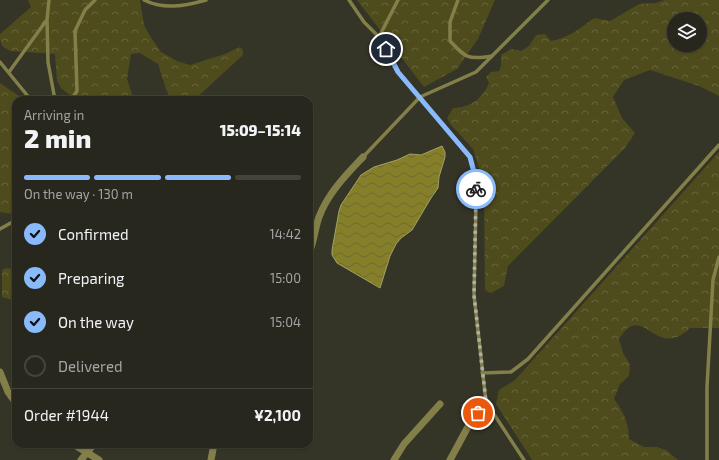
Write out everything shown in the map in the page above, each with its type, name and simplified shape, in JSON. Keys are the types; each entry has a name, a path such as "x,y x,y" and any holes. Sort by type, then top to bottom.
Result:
{"street":[{"path":"313,237 318,218 331,192 363,156"},
{"path":"0,372 3,386 12,398"},
{"path":"450,460 470,423 486,402"},
{"path":"394,460 404,444 440,404"},
{"path":"79,448 100,460"},
{"path":"81,460 91,448"},
{"path":"211,460 213,448"}],"lane":[{"path":"49,0 47,20 48,62 54,96"},
{"path":"74,96 78,90 76,32 85,10 96,0"},
{"path":"144,0 152,4 169,7 188,5 206,0"},
{"path":"349,0 364,22 379,37 398,72 470,157 475,176 476,205 474,295 486,402 524,460"},
{"path":"379,37 398,0"},
{"path":"458,0 450,22 450,41 465,56 477,59 492,56"},
{"path":"363,156 420,97 476,72 548,0"},
{"path":"9,72 47,20"},
{"path":"0,62 28,96"},
{"path":"482,373 511,372 528,359 719,145"},
{"path":"0,229 12,222"},
{"path":"707,460 707,379 713,280 719,257"}],"green space":[{"path":"28,0 140,0 144,25 152,39 161,52 177,61 190,65 225,54 240,47 243,50 243,55 198,96 169,96 158,64 140,53 131,54 127,79 133,96 71,96 61,88 57,81 55,54 10,51 2,46 0,34 31,7"},
{"path":"357,0 495,0 478,39 457,69 424,87"},
{"path":"665,0 719,0 719,96 699,86 650,70 624,80 613,97 622,118 635,133 625,148 508,266 504,286 491,293 485,290 484,183 473,149 451,125 447,118 453,108 465,106 479,98 489,83 486,77 491,72 499,71 501,66 501,55 511,49 521,51 529,46 536,35 545,34 551,41 563,38 594,18 610,21 639,4 656,3"},
{"path":"0,83 19,96 12,96 12,214 0,212"},
{"path":"719,152 719,328 690,328 678,337 668,338 658,336 643,327 635,325 628,328 619,339 623,353 630,364 629,376 620,384 614,399 625,418 629,439 644,447 657,447 666,450 678,460 532,460 496,404 499,390 515,380"},
{"path":"7,268 12,269 12,300 2,297 2,270"}],"water":[{"path":"442,146 445,152 445,157 439,177 438,188 412,230 401,238 396,244 390,256 380,288 337,263 332,255 332,250 339,211 341,205 361,175 374,167 397,160 410,154 421,155"}],"way so far":[{"path":"476,189 474,295 486,402 478,413"}],"route":[{"path":"386,49 398,72 470,157 475,176 476,189"}]}
